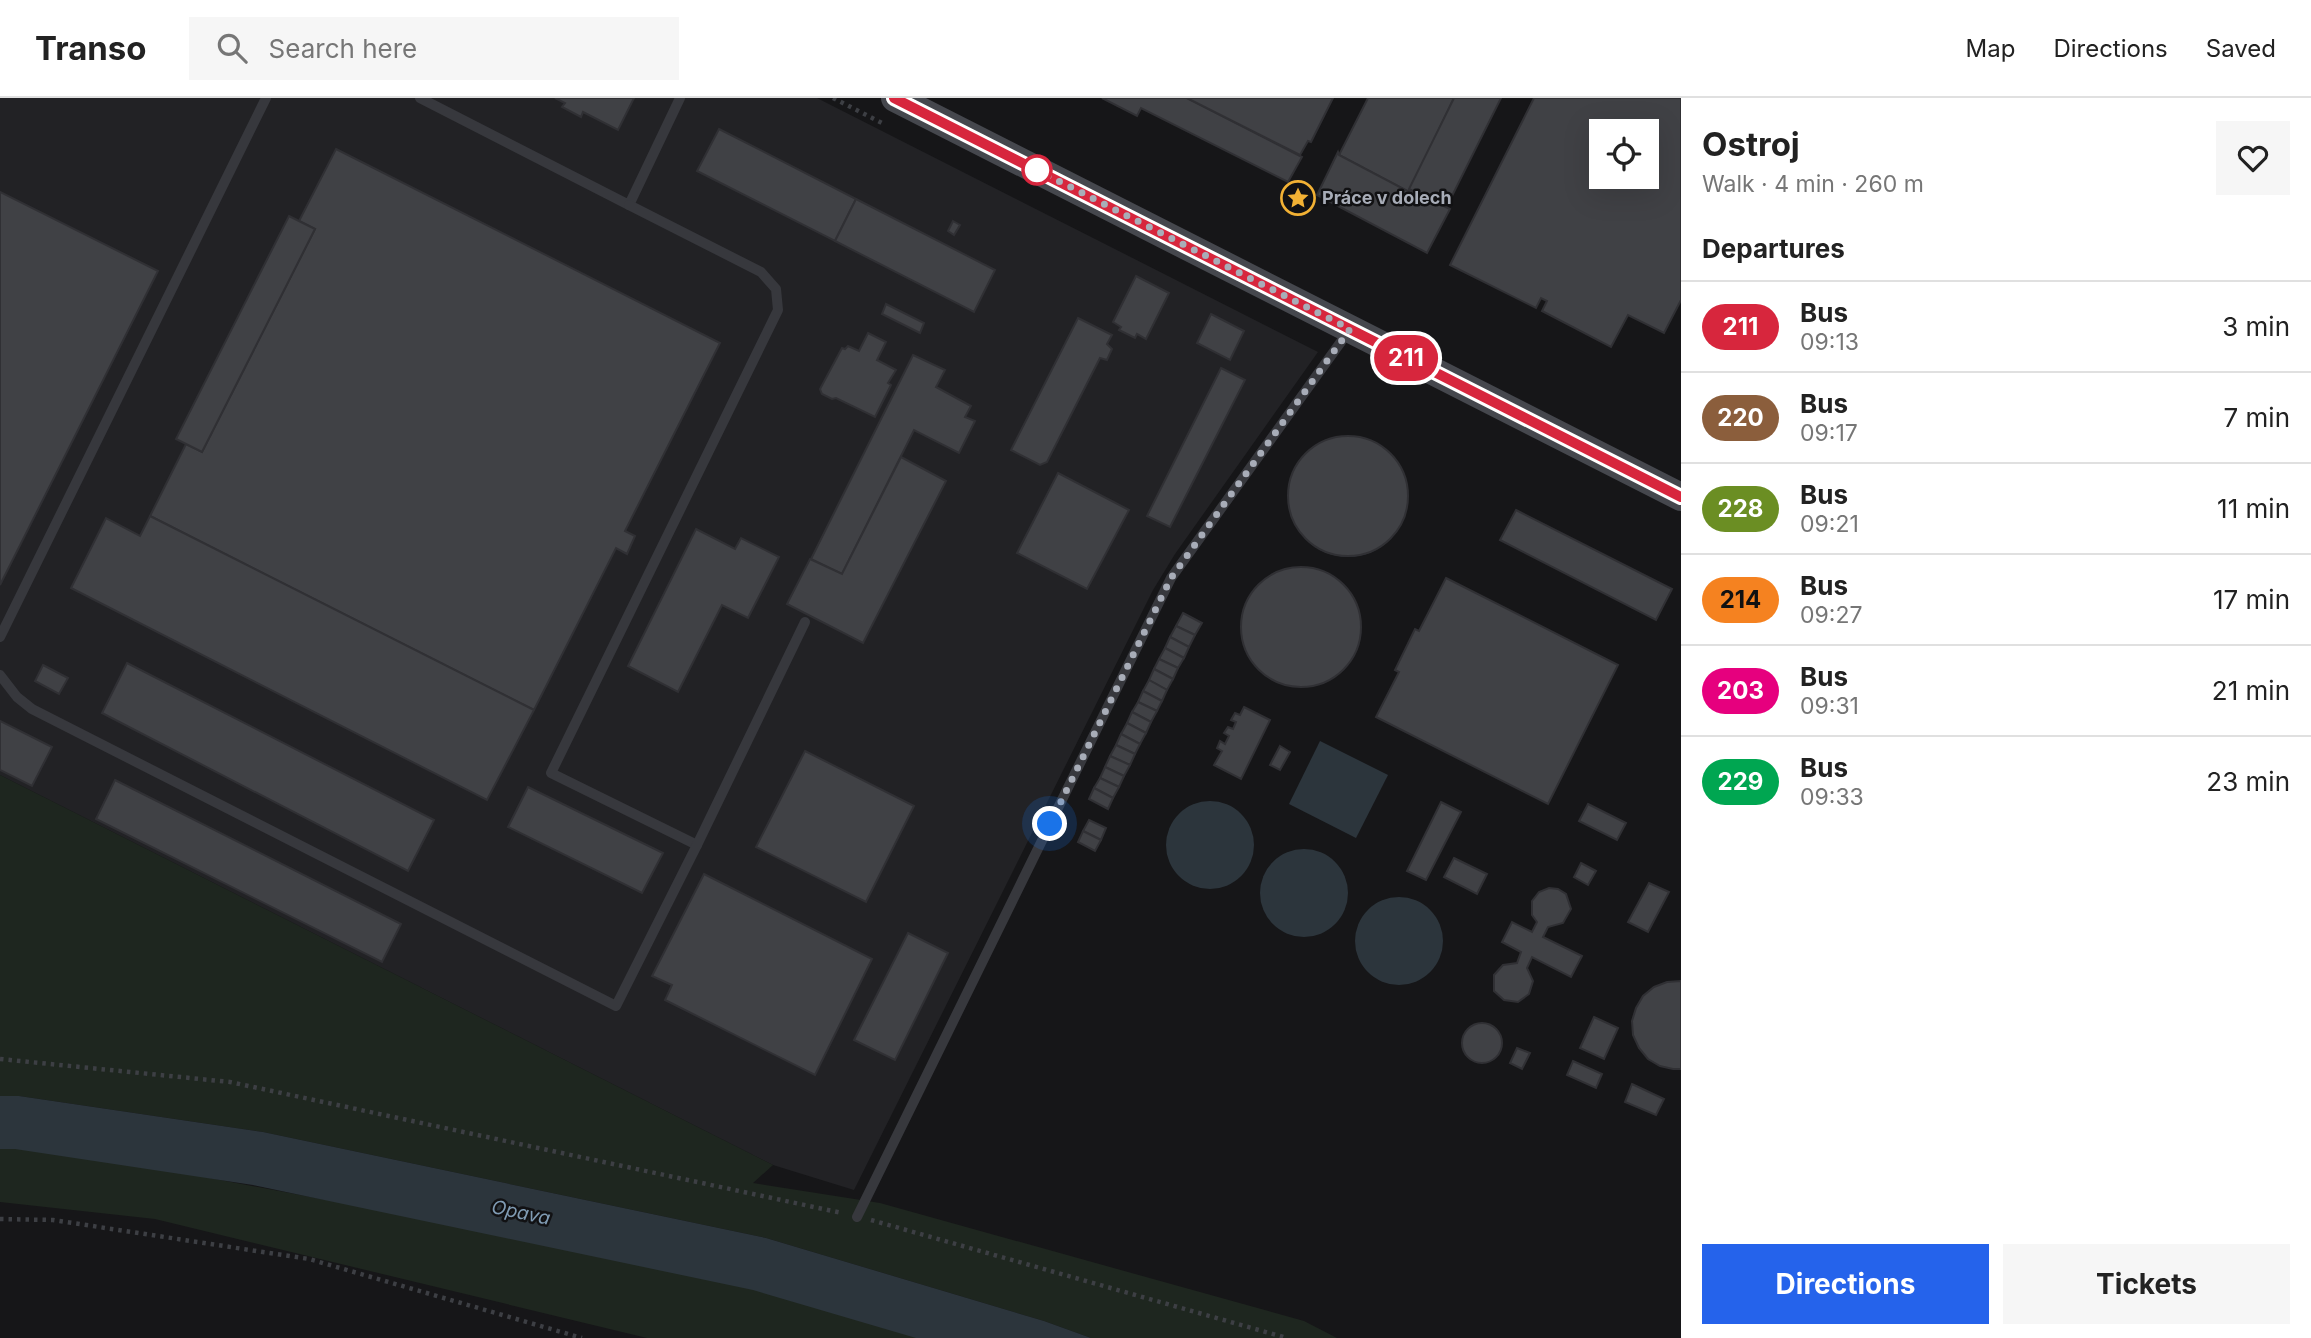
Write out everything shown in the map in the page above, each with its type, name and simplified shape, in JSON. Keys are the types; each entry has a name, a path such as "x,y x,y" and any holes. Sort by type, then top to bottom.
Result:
{"street":[{"path":"895,98 1681,497"}],"lane":[{"path":"0,637 266,98"},
{"path":"420,98 761,272 776,289 778,310 551,773 697,845"},
{"path":"629,205 680,98"},
{"path":"857,1217 1171,578 1350,329"},
{"path":"0,675 17,697 32,709 615,1006 805,622"}],"path":[{"path":"0,1059 229,1082 857,1217 1287,1338"},
{"path":"0,1219 53,1220 309,1258 582,1338"}],"shaded area":[{"path":"0,98 817,98 1318,352 1175,554 1153,590 854,1190 773,1165 0,775"},
{"path":"0,775 773,1165 753,1183 880,1203 1304,1321 1337,1338 1091,1338 1044,1321 766,1238 263,1132 19,1096 0,1096"},
{"path":"0,1146 173,1171 566,1245 721,1280 926,1338 647,1338 155,1219 0,1202"}],"water":[{"path":"1348,439 1371,443 1390,456 1403,475 1407,498 1403,521 1390,540 1371,553 1348,557 1325,553 1306,540 1293,521 1289,498 1293,475 1306,456 1325,443"},
{"path":"1301,567 1324,571 1343,584 1356,603 1360,626 1356,649 1343,668 1324,681 1301,685 1278,681 1259,668 1246,649 1242,626 1246,603 1259,584 1278,571"},
{"path":"1320,741 1388,775 1356,838 1289,804"},
{"path":"1210,801 1235,808 1247,820 1254,845 1247,870 1235,882 1210,889 1185,882 1173,870 1166,845 1173,820 1185,808"},
{"path":"1304,849 1321,852 1335,862 1345,876 1348,893 1345,910 1335,924 1321,934 1304,937 1287,934 1273,924 1263,910 1260,893 1263,876 1273,862 1287,852"},
{"path":"1399,897 1424,904 1436,916 1443,941 1436,966 1424,978 1399,985 1374,978 1362,966 1355,941 1362,916 1374,904"},
{"name":"Opava","path":"0,1096 19,1096 263,1132 766,1238 1044,1321 1091,1338 916,1338 753,1290 253,1185 15,1149 0,1149"}],"building":[{"path":"555,98 634,98 618,130 583,112 581,117 562,107 565,103"},
{"path":"1102,98 1187,98 1302,157 1288,182 1141,108 1137,116"},
{"path":"1187,98 1333,98 1311,142 1308,141 1300,155"},
{"path":"1368,98 1454,98 1409,192 1339,155"},
{"path":"1454,98 1501,98 1446,208 1409,189"},
{"path":"1534,98 1681,98 1681,300 1664,333 1628,315 1611,347 1542,311 1547,301 1541,298 1536,308 1450,265"},
{"path":"719,129 856,199 835,241 697,171"},
{"path":"336,149 720,343 625,531 635,536 627,554 616,548 534,710 150,516 186,444 202,452 315,229 299,221"},
{"path":"1338,152 1339,155 1409,192 1410,190 1450,209 1427,253 1317,195"},
{"path":"0,192 158,271 0,585"},
{"path":"856,199 995,270 974,312 835,241"},
{"path":"289,216 315,229 202,452 176,439"},
{"path":"953,221 960,225 954,235 948,231"},
{"path":"1136,276 1169,293 1146,339 1137,334 1135,338 1119,330 1121,327 1113,322"},
{"path":"886,304 924,323 920,333 882,314"},
{"path":"1211,314 1244,331 1230,360 1197,343"},
{"path":"1078,318 1112,335 1107,344 1112,349 1107,360 1100,358 1047,462 1040,465 1011,450"},
{"path":"868,333 886,342 877,360 896,370 875,417 822,394 820,389 842,348 848,346 859,351"},
{"path":"913,355 945,370 936,387 971,406 965,417 975,421 959,453 914,430 842,574 811,559"},
{"path":"1221,368 1245,380 1170,527 1147,516"},
{"path":"1348,436 1371,441 1390,454 1403,473 1408,496 1403,519 1390,538 1371,551 1348,556 1325,551 1306,538 1293,519 1288,496 1293,473 1306,454 1325,441"},
{"path":"901,457 946,481 863,643 787,604 810,559 842,574"},
{"path":"1058,473 1129,510 1087,589 1017,553"},
{"path":"1516,510 1672,589 1656,620 1500,540"},
{"path":"150,516 534,710 487,800 71,588 106,518 140,536"},
{"path":"696,529 735,549 741,538 779,557 748,618 722,605 678,692 628,666"},
{"path":"1301,567 1324,571 1344,584 1357,604 1361,627 1357,650 1344,670 1324,683 1301,687 1278,683 1258,670 1245,650 1241,627 1245,604 1258,584 1278,571"},
{"path":"1446,578 1618,665 1548,804 1376,717 1399,672 1395,670 1415,629 1419,631"},
{"path":"1183,613 1202,623 1195,635 1176,626"},
{"path":"1176,626 1195,635 1189,647 1170,637"},
{"path":"1170,637 1189,647 1184,658 1165,648"},
{"path":"1165,648 1184,658 1178,668 1159,659"},
{"path":"1159,659 1178,668 1173,679 1154,669"},
{"path":"127,663 434,820 408,871 102,713"},
{"path":"43,665 68,678 59,694 35,681"},
{"path":"1154,669 1173,679 1167,690 1149,680"},
{"path":"1149,680 1167,690 1162,701 1143,691"},
{"path":"1143,691 1162,701 1157,711 1138,702"},
{"path":"1138,702 1157,711 1151,722 1132,712"},
{"path":"1244,707 1270,720 1241,779 1214,765 1222,751 1217,748 1220,741 1225,744 1229,736 1224,733 1228,727 1233,729 1236,722 1231,720 1235,713 1240,715"},
{"path":"1132,712 1151,722 1146,733 1127,723"},
{"path":"0,721 52,747 32,786 0,770"},
{"path":"1127,723 1146,733 1140,744 1121,734"},
{"path":"1121,734 1140,744 1135,754 1116,745"},
{"path":"1116,745 1135,754 1130,765 1110,756"},
{"path":"1280,746 1290,752 1280,770 1270,765"},
{"path":"805,751 914,806 866,902 756,847"},
{"path":"1110,756 1130,765 1124,776 1105,767"},
{"path":"1105,767 1124,776 1119,787 1100,778"},
{"path":"1100,778 1119,787 1113,798 1094,788"},
{"path":"115,780 401,924 382,962 96,819"},
{"path":"528,787 663,853 642,893 508,827"},
{"path":"1094,788 1113,798 1108,809 1089,799"},
{"path":"1441,802 1461,812 1426,880 1407,871"},
{"path":"1588,804 1626,823 1617,840 1579,821"},
{"path":"1089,820 1106,828 1101,840 1083,831"},
{"path":"1083,831 1101,840 1095,851 1078,842"},
{"path":"1454,858 1487,874 1477,894 1444,877"},
{"path":"1581,863 1596,871 1588,885 1574,877"},
{"path":"704,874 872,959 815,1075 665,1000 672,985 652,976"},
{"path":"1649,883 1669,892 1648,932 1628,922"},
{"path":"1549,888 1566,894 1571,909 1563,923 1548,927 1543,937 1582,956 1571,977 1532,957 1527,968 1533,981 1529,994 1518,1002 1504,1000 1494,991 1494,975 1503,965 1517,963 1521,952 1502,942 1512,922 1532,932 1537,922 1532,915 1532,901 1539,892"},
{"path":"908,933 948,953 895,1060 854,1040"},
{"path":"1681,981 1681,1069 1673,1069 1648,1059 1633,1035 1632,1021 1643,996 1654,987"},
{"path":"1594,1017 1618,1028 1604,1059 1580,1048"},
{"path":"1482,1023 1496,1029 1502,1043 1496,1057 1482,1063 1468,1057 1462,1043 1468,1029"},
{"path":"1517,1048 1530,1053 1522,1069 1510,1063"},
{"path":"1573,1061 1602,1074 1596,1088 1567,1075"},
{"path":"1632,1084 1664,1099 1656,1115 1625,1102"}],"bus line":[{"name":"211","path":"894,98 1681,497"}],"place":[{"name":"Práce v dolech","path":"1298,198"}],"route":[{"path":"1037,170 1350,329 1171,578 1050,824"}]}
